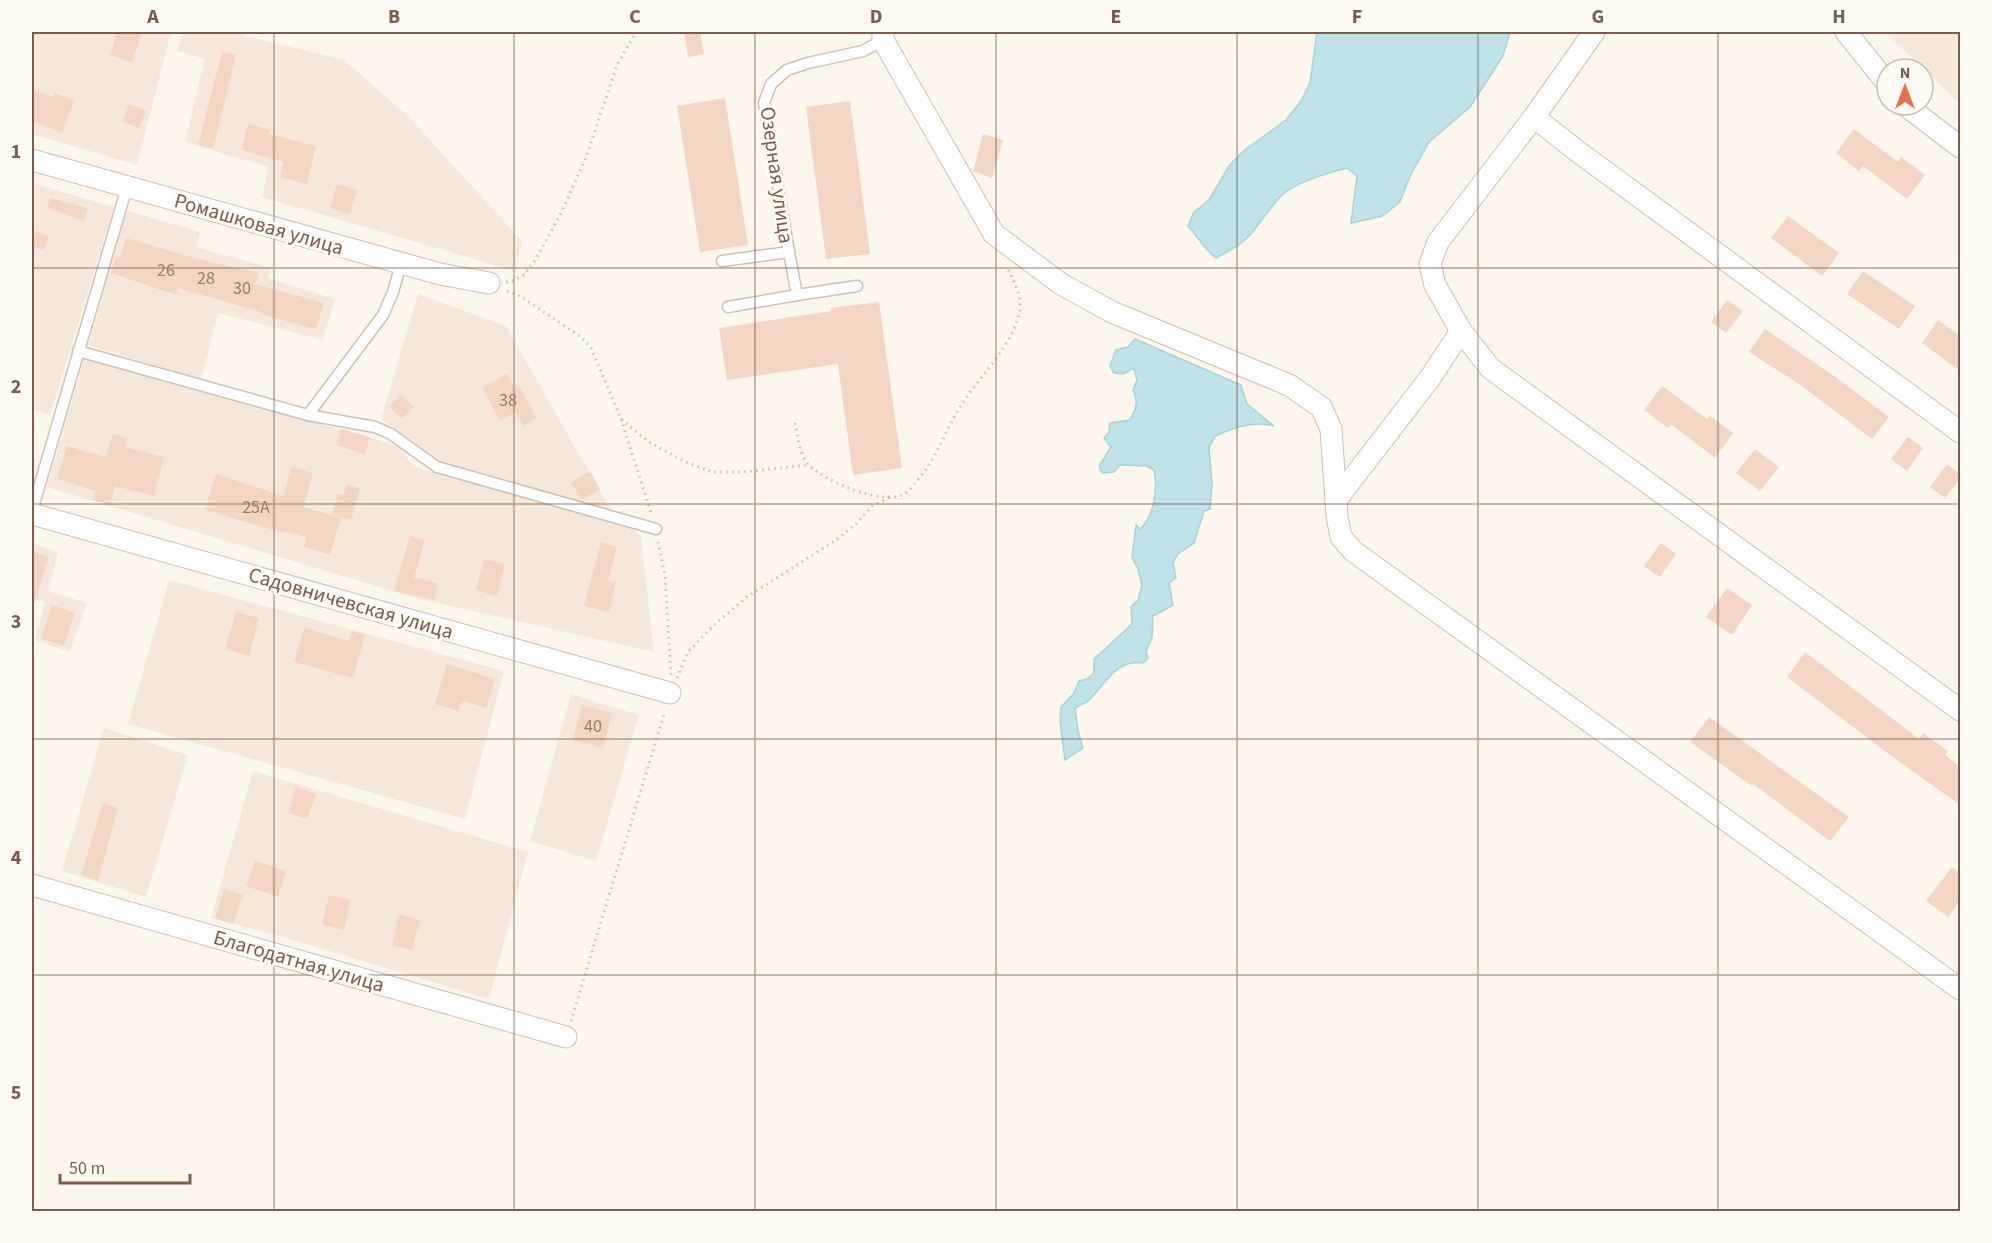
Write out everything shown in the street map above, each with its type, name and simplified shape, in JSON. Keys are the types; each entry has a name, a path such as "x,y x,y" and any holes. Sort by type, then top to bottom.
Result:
{"street":[{"path":"1594,32 1534,117 1438,242 1430,264 1435,285 1461,331 1490,368 1960,710"},
{"path":"1846,32 1875,68"},
{"path":"884,36 994,234 1061,284 1112,312 1289,385 1321,407 1331,429 1341,537 1353,551 1960,989"},
{"path":"1534,117 1960,432"},
{"path":"1921,117 1960,147"},
{"name":"Ромашковая улица","path":"32,160 401,264 489,283"},
{"path":"1336,500 1430,378 1461,331"},
{"name":"Садовничевская улица","path":"32,512 670,693"},
{"name":"Благодатная улица","path":"32,885 566,1037"}],"lane":[{"name":"Озерная улица","path":"722,261 789,252 764,103 771,84 787,70 863,51 884,36"},
{"path":"32,512 127,187"},
{"path":"789,252 797,295"},
{"path":"308,415 383,315 401,264"},
{"path":"728,307 857,286"},
{"path":"78,351 308,415 375,427 390,434 437,467 656,529"}],"path":[{"path":"489,283 512,281 524,275 536,259 588,155 617,65 636,32"},
{"path":"566,1037 670,693 688,652 716,623 747,597 836,540 856,524 872,506 906,493 920,478 939,451 949,425 964,400 994,363 1013,330 1020,308 1017,290 1008,269"},
{"path":"489,283 520,296 581,337 591,348 621,419 656,529 665,575 671,664 670,693"},
{"path":"621,419 649,442 686,462 712,472 744,472 808,465"},
{"path":"795,423 800,446 808,465 830,479 862,493 891,497"}],"shaded area":[{"path":"32,32 171,32 137,165 32,134"},
{"path":"183,32 230,32 344,60 408,116 522,241 515,271 262,197 268,167 185,142 205,59 177,51"},
{"path":"1885,32 1960,32 1960,104 1935,80 1935,57 1911,57"},
{"path":"32,183 114,207 50,415 32,409"},
{"path":"125,210 200,232 196,247 271,268 268,278 335,299 323,340 218,313 201,380 89,345"},
{"path":"418,294 506,326 612,512 445,464 381,419"},
{"path":"84,359 375,439 399,447 414,467 630,526 641,537 654,652 419,599 47,487"},
{"path":"32,543 58,552 48,591 87,603 70,652 35,640 45,602 32,598"},
{"path":"169,580 504,671 465,819 128,724"},
{"path":"571,694 639,715 596,861 530,841"},
{"path":"104,728 188,755 146,897 62,871"},
{"path":"253,771 528,852 489,999 283,937 211,918"}],"water":[{"path":"1317,32 1510,32 1503,56 1470,107 1429,142 1410,176 1400,202 1382,216 1351,223 1357,176 1347,168 1331,172 1313,178 1282,195 1246,239 1216,258 1188,226 1194,212 1209,200 1229,166 1242,152 1286,120 1301,101 1310,83"},
{"path":"1135,339 1241,385 1247,404 1274,426 1251,424 1215,436 1209,448 1212,484 1210,509 1204,511 1194,543 1178,554 1173,563 1176,578 1169,583 1173,605 1153,616 1152,638 1146,651 1148,658 1143,663 1134,663 1119,668 1089,700 1075,708 1083,748 1065,760 1060,721 1061,707 1074,693 1079,681 1087,679 1094,673 1094,659 1132,624 1131,607 1138,600 1142,585 1132,557 1136,525 1140,529 1152,510 1154,470 1147,466 1120,465 1114,472 1102,473 1099,466 1111,447 1104,438 1109,432 1110,423 1130,420 1135,409 1136,398 1133,390 1137,380 1134,368 1123,374 1114,373 1110,366 1116,350 1128,347"}],"building":[{"path":"117,32 142,32 132,62 110,55"},
{"path":"684,32 700,32 704,54 688,57"},
{"path":"222,52 236,55 213,149 198,145"},
{"path":"32,90 53,97 55,93 74,100 62,133 32,121"},
{"path":"725,98 748,245 700,252 677,106"},
{"path":"850,101 870,254 826,259 806,107"},
{"path":"129,104 146,111 139,128 123,122"},
{"path":"248,124 270,130 269,134 316,146 307,184 280,177 283,162 241,150"},
{"path":"1854,129 1898,162 1901,157 1925,175 1907,199 1863,166 1859,171 1836,153"},
{"path":"983,134 1003,140 992,178 973,171"},
{"path":"337,184 357,190 350,214 330,208"},
{"path":"50,198 88,208 84,221 47,208"},
{"path":"1788,216 1839,253 1822,276 1771,238"},
{"path":"36,231 49,236 44,250 32,246"},
{"path":"126,238 198,259 259,273 255,284 324,303 316,329 178,288 176,295 111,273 116,256 120,257"},
{"path":"1863,271 1915,306 1899,329 1847,294"},
{"path":"1727,300 1743,311 1726,333 1711,322"},
{"path":"879,302 902,468 853,475 838,364 727,380 719,328 831,311 830,308"},
{"path":"1938,320 1960,336 1960,371 1922,343"},
{"path":"1765,329 1889,417 1872,439 1802,386 1749,352"},
{"path":"507,374 515,389 519,386 537,418 523,426 516,412 500,421 482,388"},
{"path":"1662,386 1707,419 1710,416 1733,433 1715,458 1671,424 1668,428 1644,410"},
{"path":"400,395 414,407 402,419 389,407"},
{"path":"341,429 370,437 365,454 336,445"},
{"path":"113,434 128,439 125,447 164,457 154,496 115,486 110,505 93,500 96,491 57,479 67,446 105,457"},
{"path":"1908,437 1923,448 1907,471 1891,459"},
{"path":"1755,449 1779,467 1760,491 1736,473"},
{"path":"1947,464 1960,474 1960,478 1945,498 1930,487"},
{"path":"291,467 313,473 304,507 341,518 330,555 304,547 306,537 284,531 284,533 205,510 216,474 284,496"},
{"path":"590,471 600,489 582,500 571,483"},
{"path":"347,484 360,488 351,520 332,515 338,494 343,495"},
{"path":"410,536 425,540 414,578 438,583 434,600 394,591"},
{"path":"601,542 617,547 608,581 616,583 609,612 584,606"},
{"path":"1661,543 1676,554 1660,577 1644,566"},
{"path":"32,551 49,557 35,602 32,602"},
{"path":"484,559 505,564 497,596 476,590"},
{"path":"1727,588 1752,605 1732,635 1706,617"},
{"path":"52,605 75,613 64,646 41,639"},
{"path":"236,612 259,618 249,656 225,649"},
{"path":"304,628 349,641 352,631 365,635 353,678 294,662"},
{"path":"1805,652 1919,739 1923,733 1948,751 1945,755 1960,767 1960,805 1787,677"},
{"path":"447,664 495,679 486,708 462,701 458,711 435,704"},
{"path":"582,705 612,713 603,748 573,740"},
{"path":"1709,717 1849,817 1830,841 1753,784 1752,786 1690,742"},
{"path":"296,787 316,794 307,819 288,813"},
{"path":"103,803 118,808 98,881 81,875"},
{"path":"255,861 286,871 278,897 246,886"},
{"path":"1952,867 1960,873 1960,900 1948,917 1926,901"},
{"path":"224,889 243,895 233,924 215,918"},
{"path":"329,895 351,900 344,930 322,925"},
{"path":"399,914 420,920 412,950 392,945"}]}
